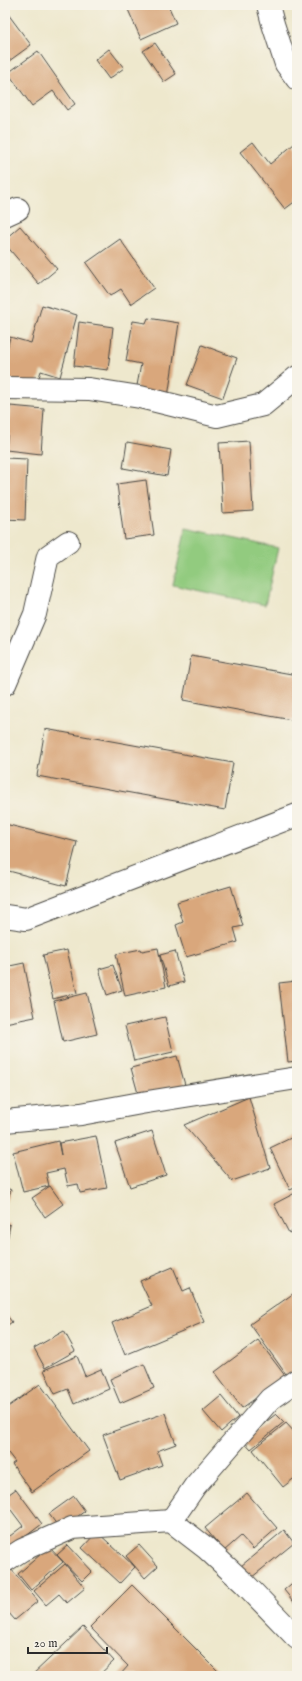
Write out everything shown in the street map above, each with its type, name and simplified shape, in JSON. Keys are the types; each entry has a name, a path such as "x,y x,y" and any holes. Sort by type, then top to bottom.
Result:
{"street":[{"path":"268,5 272,24 286,64 297,79"},
{"path":"5,388 89,389 140,397 217,416 263,405 297,377"},
{"path":"5,684 35,614 48,556 68,542"},
{"path":"5,916 26,919 297,815"},
{"path":"5,1121 81,1114 297,1078"},
{"path":"171,1521 195,1486 270,1399 297,1380"},
{"path":"5,1561 22,1550 72,1528 171,1521 206,1548 245,1584 297,1638"}],"green space":[{"path":"186,528 278,548 265,605 173,585"}],"building":[{"path":"126,5 168,5 176,23 141,39"},
{"path":"8,14 31,45 5,64 5,16"},
{"path":"155,43 176,74 164,82 143,51"},
{"path":"109,49 124,68 109,79 95,60"},
{"path":"38,51 75,104 67,110 53,91 32,106 8,73"},
{"path":"253,142 270,164 294,144 297,148 297,200 285,209 240,152"},
{"path":"20,226 57,269 39,284 5,244 5,239"},
{"path":"120,239 154,288 131,304 121,289 110,296 86,263"},
{"path":"42,305 77,315 60,377 41,371 36,387 5,378 5,357 10,337 31,343"},
{"path":"148,318 179,323 168,397 136,391 141,364 126,361 133,321 146,323"},
{"path":"79,322 113,327 108,370 74,366"},
{"path":"202,345 237,358 223,398 187,385"},
{"path":"10,406 44,409 41,454 6,450"},
{"path":"249,441 253,511 223,513 219,443"},
{"path":"127,442 171,450 167,476 123,468"},
{"path":"5,458 27,459 25,520 5,519"},
{"path":"146,480 154,535 124,539 117,484"},
{"path":"191,656 297,675 297,721 183,700"},
{"path":"45,729 233,763 225,810 37,776"},
{"path":"5,824 77,842 66,886 5,870"},
{"path":"231,886 243,926 234,928 238,942 186,957 176,925 183,922 177,902"},
{"path":"158,948 166,987 125,996 116,954 141,949 142,951"},
{"path":"67,950 77,993 53,999 43,955"},
{"path":"175,951 184,982 169,986 160,955"},
{"path":"24,963 35,1017 5,1023 5,967"},
{"path":"113,965 122,990 107,995 99,969"},
{"path":"297,981 297,1061 288,1062 279,983"},
{"path":"87,993 97,1034 63,1042 54,1001"},
{"path":"165,1017 173,1052 134,1061 125,1026"},
{"path":"177,1056 185,1085 139,1097 131,1068"},
{"path":"249,1097 270,1168 232,1181 184,1125"},
{"path":"152,1131 166,1175 130,1187 115,1143"},
{"path":"297,1135 297,1187 290,1190 270,1148"},
{"path":"96,1136 107,1188 80,1193 78,1184 68,1186 64,1169 46,1173 49,1186 23,1192 13,1152 58,1141 61,1155 59,1143"},
{"path":"50,1186 63,1204 45,1217 32,1198"},
{"path":"5,1187 11,1190 5,1206"},
{"path":"297,1192 297,1229 289,1233 274,1204"},
{"path":"5,1223 10,1225 6,1246 5,1246"},
{"path":"173,1267 183,1291 190,1288 204,1322 125,1355 112,1323 152,1306 140,1281"},
{"path":"297,1291 297,1370 288,1377 250,1324"},
{"path":"5,1313 12,1322 5,1327"},
{"path":"64,1331 75,1351 45,1368 34,1348"},
{"path":"258,1340 286,1377 242,1408 215,1372"},
{"path":"77,1356 85,1376 101,1369 109,1389 74,1404 68,1389 55,1394 44,1370"},
{"path":"144,1364 154,1388 120,1403 110,1379"},
{"path":"40,1384 89,1451 32,1492 12,1464 15,1462 5,1449 5,1409"},
{"path":"221,1396 238,1417 221,1432 203,1411"},
{"path":"165,1413 176,1444 157,1451 162,1465 120,1480 103,1435"},
{"path":"276,1414 284,1422 251,1449 243,1440"},
{"path":"286,1423 297,1435 297,1476 283,1487 253,1450"},
{"path":"16,1489 42,1524 5,1552 5,1530 10,1536 23,1526 5,1502 5,1497"},
{"path":"247,1493 277,1528 253,1549 241,1536 224,1551 205,1528"},
{"path":"74,1496 85,1511 60,1529 49,1514"},
{"path":"284,1530 294,1543 251,1578 241,1566"},
{"path":"97,1532 135,1567 120,1583 82,1548"},
{"path":"68,1545 92,1571 82,1581 57,1555"},
{"path":"139,1545 158,1566 145,1578 126,1556"},
{"path":"49,1547 63,1562 31,1590 18,1574"},
{"path":"65,1564 85,1588 67,1603 59,1594 46,1605 34,1591"},
{"path":"11,1569 38,1601 15,1620 8,1612 5,1615 5,1574"},
{"path":"297,1579 297,1606 284,1590"},
{"path":"132,1585 223,1676 120,1675 128,1666 90,1627"},
{"path":"83,1627 114,1661 98,1676 31,1676"}]}
